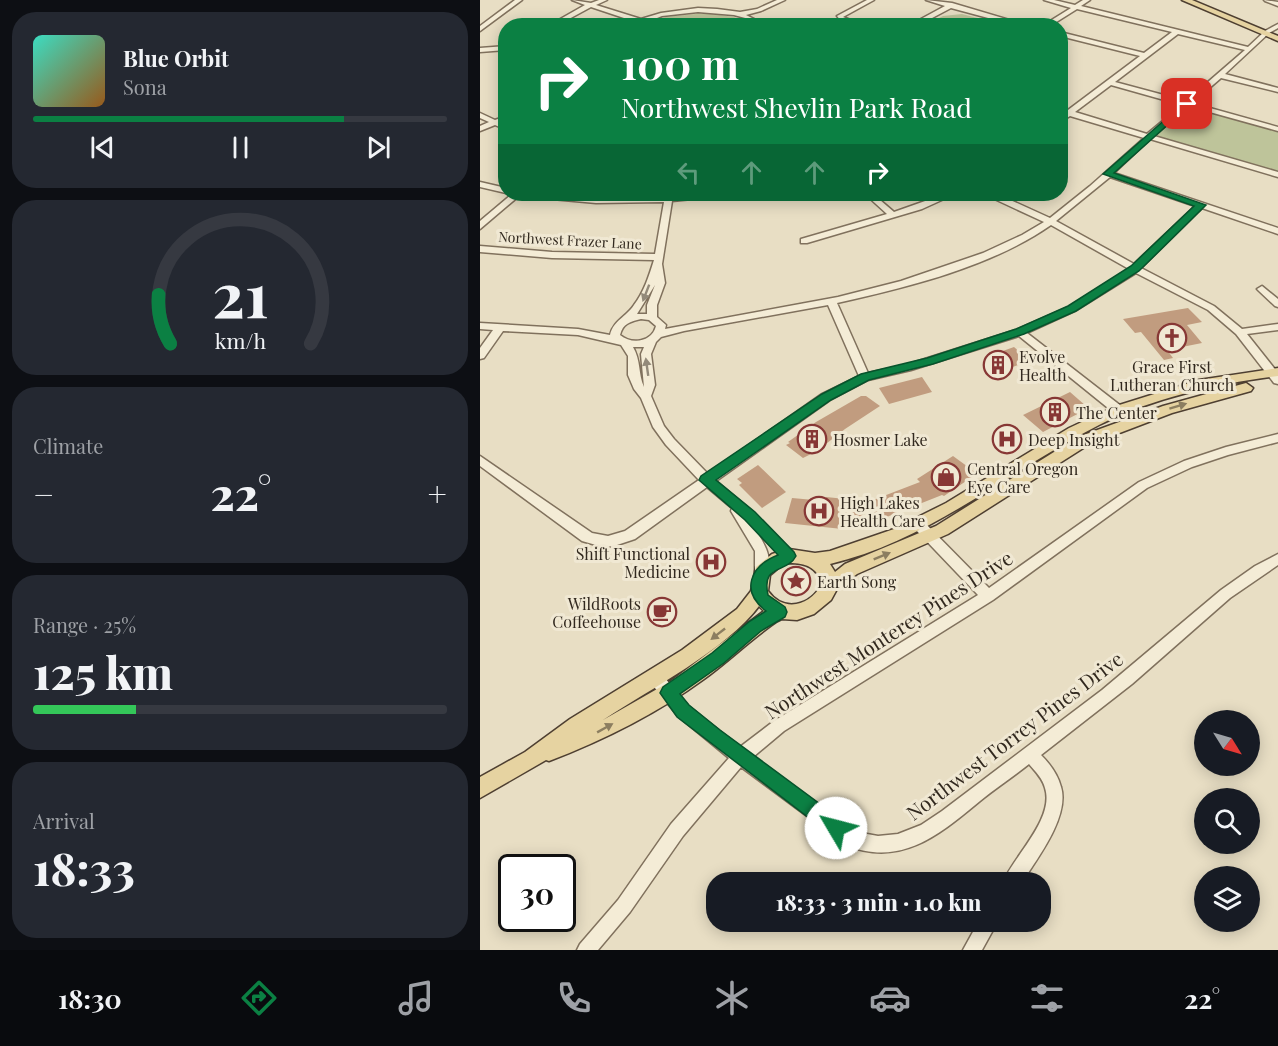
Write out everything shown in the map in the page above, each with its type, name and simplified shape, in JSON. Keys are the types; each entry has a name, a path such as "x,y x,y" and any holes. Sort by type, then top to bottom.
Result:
{"main road":[{"path":"1186,0 1278,37"},
{"path":"1196,0 1266,33"},
{"path":"759,593 767,604 779,612 794,614 814,607 822,600 831,584 851,569 924,530 1073,432 1117,409 1173,392 1277,377"},
{"path":"480,788 532,759 578,725 655,677 743,614 759,593 762,572 778,560 789,556 815,560 843,555 924,530 978,508 1083,441 1200,399 1277,377"},
{"path":"815,560 829,574 831,584"},
{"path":"532,759 586,739 669,693 718,658 755,626 779,612"}],"street":[{"path":"480,29 519,0"},
{"path":"575,0 631,18"},
{"path":"566,18 604,0"},
{"path":"740,14 759,10 782,0"},
{"path":"842,18 840,16 871,0"},
{"path":"928,0 996,18"},
{"path":"927,18 961,0"},
{"path":"1047,0 1249,49"},
{"path":"1058,18 1087,0"},
{"path":"1267,0 1278,4"},
{"path":"653,18 689,10 715,10 751,18 759,10"},
{"path":"480,326 499,329 578,332 640,344 656,337 725,318 832,302 949,269 1026,236 1050,221 1108,174 1266,33 1278,26"},
{"path":"1069,113 1177,31"},
{"path":"1068,36 1144,55"},
{"path":"480,50 498,49"},
{"path":"1219,75 1278,90"},
{"path":"1108,82 1278,129"},
{"path":"1069,113 1278,175"},
{"path":"480,116 498,124"},
{"path":"480,129 498,122"},
{"path":"1108,174 1278,231"},
{"path":"480,184 498,189"},
{"path":"480,226 510,201"},
{"path":"646,396 650,385 646,354 661,325 655,319 652,305 660,283 659,260 667,201"},
{"path":"877,201 893,215"},
{"path":"804,242 932,201"},
{"path":"1006,201 1050,221 1135,269 1211,308 1240,332 1277,377"},
{"path":"480,460 587,537 605,542 630,535 826,397 865,377 918,365 1020,332 1072,309 1135,269 1201,205"},
{"name":"Northwest Frazer Lane","path":"480,249 659,260"},
{"path":"659,260 641,305 615,332 633,356 633,375 639,389 646,396 651,411 670,442 706,480 750,516 789,556"},
{"path":"1262,289 1278,304"},
{"path":"832,302 865,377"},
{"path":"578,332 641,316 655,319 725,318"},
{"path":"1240,332 1278,327"},
{"path":"480,356 499,329"},
{"path":"1020,332 1117,409"},
{"name":"Northwest Monterey Pines Drive","path":"586,950 624,906 678,830 740,757 779,726 988,596 1143,485 1188,464 1226,451 1278,438"},
{"path":"731,502 760,550 762,572"},
{"path":"924,530 988,596"},
{"name":"Northwest Torrey Pines Drive","path":"655,677 683,711 740,757 852,839 872,845 905,841 925,831 1030,754 1146,663 1224,593 1278,559"},
{"path":"1018,872 1053,814 1055,792 1050,779 1030,754"},
{"path":"972,950 983,932"}],"green space":[{"path":"705,13 737,18 663,18"},
{"path":"962,14 977,18 939,18"},
{"path":"1187,104 1278,129 1278,175 1149,138"}],"building":[{"name":"Grace First Lutheran Church","path":"1188,308 1202,322 1187,325 1202,343 1167,350 1173,358 1164,360 1141,332 1135,333 1123,319"},
{"path":"1014,347 1027,358 1024,360 1026,362 994,374 984,363 986,357"},
{"path":"922,377 932,392 889,404 879,388"},
{"name":"The Center","path":"1070,392 1087,409 1043,432 1023,415"},
{"path":"861,396 866,396 880,406 817,451 803,458 786,445 816,422"},
{"path":"953,456 975,472 973,473 975,475 944,496 879,520 868,502 920,482 917,479"},
{"path":"758,465 786,492 762,508 739,485 742,483 737,479"},
{"path":"826,497 865,501 860,528 853,527 852,530 785,523 792,498 825,501"}],"place":[{"name":"Grace First Lutheran Church","path":"1172,338"},
{"name":"Evolve Health","path":"998,365"},
{"name":"The Center","path":"1055,412"},
{"name":"Hosmer Lake","path":"812,439"},
{"name":"Deep Insight","path":"1007,439"},
{"name":"Central Oregon Eye Care","path":"946,477"},
{"name":"High Lakes Health Care","path":"819,511"},
{"name":"Shift Functional Medicine","path":"711,562"},
{"name":"Earth Song","path":"796,581"},
{"name":"WildRoots Coffeehouse","path":"662,612"}],"route":[{"path":"836,828 740,757 683,711 669,693 718,658 767,617 779,612 762,599 759,593 760,581 762,572 770,565 789,556 750,516 706,480 826,397 865,377 929,362 1020,332 1072,309 1135,269 1201,205 1108,174 1187,104"}]}
